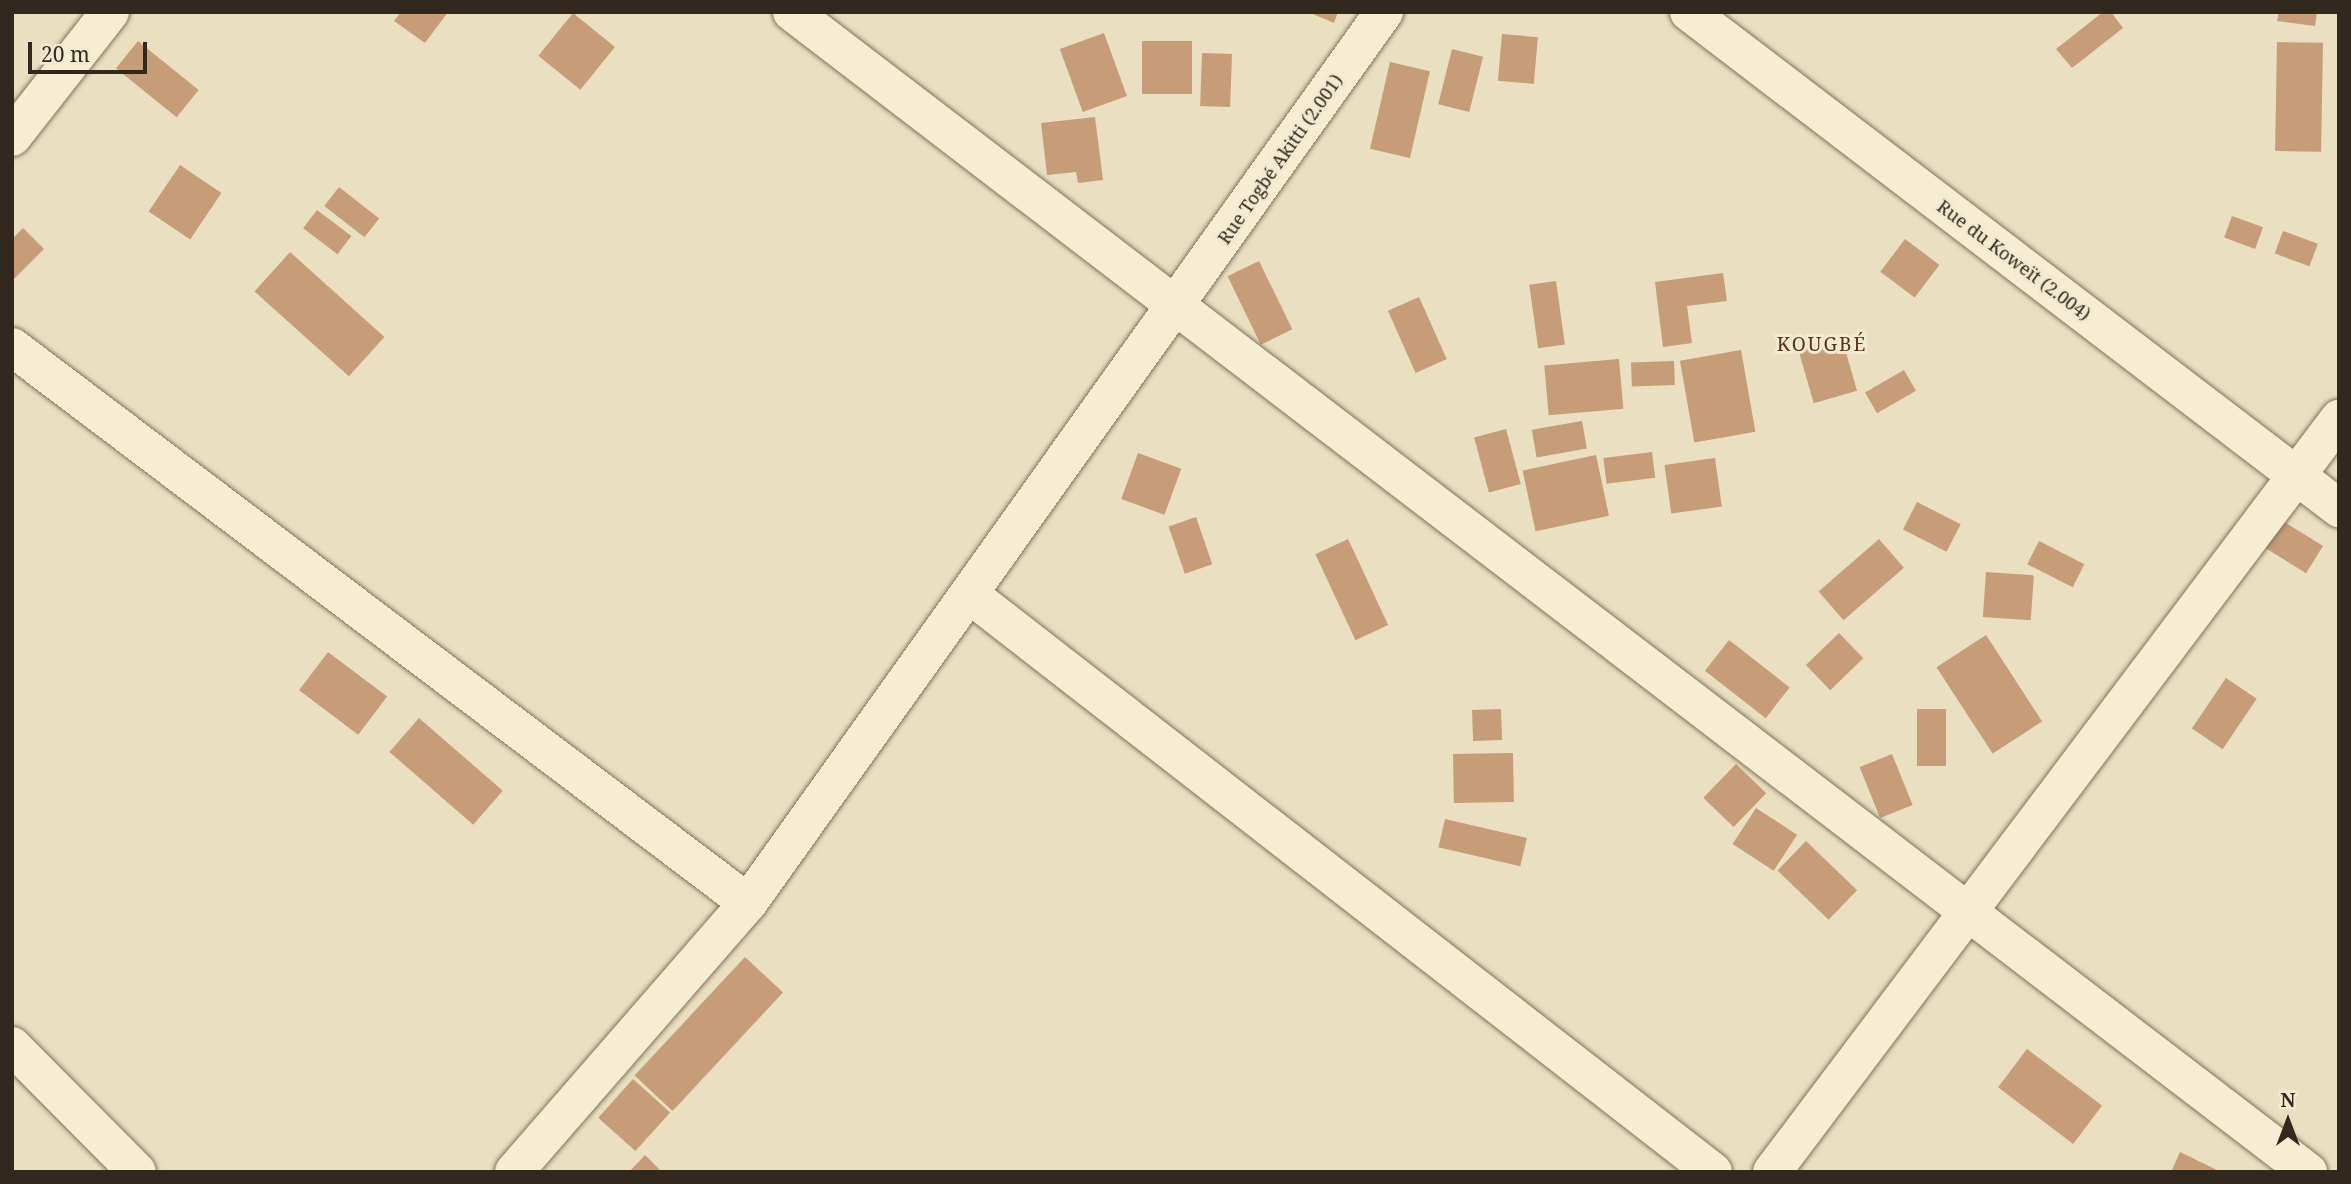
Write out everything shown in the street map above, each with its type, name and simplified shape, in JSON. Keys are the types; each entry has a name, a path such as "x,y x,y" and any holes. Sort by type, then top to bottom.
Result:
{"street":[{"path":"12,138 110,12"},
{"path":"792,12 2308,1172"},
{"name":"Rue Togbé Akitti (2.001)","path":"514,1172 748,903 1384,12"},
{"name":"Rue du Koweït (2.004)","path":"1689,12 2339,508"},
{"path":"12,347 748,903"},
{"path":"1772,1172 2294,475 2339,419"},
{"path":"970,594 1713,1172"},
{"path":"12,1046 137,1172"}],"building":[{"path":"401,12 448,12 425,43 394,21"},
{"path":"1308,12 1338,12 1334,23"},
{"path":"2103,12 2111,12 2123,28 2072,68 2056,49"},
{"path":"2279,12 2317,12 2315,26 2277,21"},
{"path":"573,13 615,47 580,90 538,56"},
{"path":"1104,33 1127,96 1083,112 1060,49"},
{"path":"1502,34 1538,37 1534,84 1498,81"},
{"path":"138,41 199,90 177,117 116,68"},
{"path":"1142,41 1192,41 1192,94 1142,94"},
{"path":"2277,42 2323,43 2321,152 2275,151"},
{"path":"1452,49 1483,57 1469,112 1438,104"},
{"path":"1202,53 1232,54 1230,107 1200,106"},
{"path":"1390,62 1430,71 1410,158 1370,149"},
{"path":"1095,117 1103,180 1078,183 1076,172 1047,175 1041,123"},
{"path":"180,165 221,193 190,239 149,211"},
{"path":"339,187 379,218 364,237 324,206"},
{"path":"317,210 351,236 337,254 303,228"},
{"path":"2232,216 2263,227 2255,249 2224,238"},
{"path":"23,228 44,249 12,281 12,239"},
{"path":"2283,231 2318,244 2310,266 2275,254"},
{"path":"1905,239 1939,265 1915,298 1880,272"},
{"path":"290,252 384,337 349,376 255,291"},
{"path":"1259,261 1292,329 1261,345 1228,276"},
{"path":"1723,273 1727,301 1687,306 1692,343 1663,347 1655,282"},
{"path":"1556,281 1565,344 1538,348 1529,285"},
{"path":"1419,297 1447,359 1416,373 1388,311"},
{"path":"1841,335 1857,391 1814,403 1798,347"},
{"path":"1741,350 1755,432 1694,443 1680,361"},
{"path":"1619,359 1623,409 1549,415 1544,366"},
{"path":"1674,361 1675,385 1632,386 1631,363"},
{"path":"1904,370 1916,391 1877,413 1865,392"},
{"path":"1582,421 1587,449 1537,457 1532,430"},
{"path":"1506,429 1521,484 1489,493 1474,438"},
{"path":"1652,452 1655,478 1607,484 1603,458"},
{"path":"1138,453 1181,469 1164,515 1121,499"},
{"path":"1596,455 1609,516 1536,531 1523,471"},
{"path":"1715,458 1722,507 1671,514 1664,465"},
{"path":"1917,502 1961,524 1947,552 1903,530"},
{"path":"1196,517 1212,564 1185,574 1169,526"},
{"path":"2278,518 2323,546 2306,573 2261,545"},
{"path":"1348,539 1388,625 1356,640 1315,554"},
{"path":"1879,539 1904,568 1844,620 1819,591"},
{"path":"2039,541 2084,564 2073,587 2027,564"},
{"path":"1986,572 2034,575 2031,620 1983,617"},
{"path":"1839,633 1863,658 1830,690 1806,665"},
{"path":"1986,635 2042,721 1993,754 1937,667"},
{"path":"1729,640 1790,687 1766,718 1705,671"},
{"path":"328,652 387,697 358,735 299,690"},
{"path":"2226,678 2257,699 2223,749 2192,729"},
{"path":"1501,709 1502,740 1473,741 1472,710"},
{"path":"1917,709 1946,709 1946,766 1917,766"},
{"path":"419,718 503,791 473,825 389,752"},
{"path":"1513,753 1514,802 1454,803 1453,754"},
{"path":"1892,754 1913,805 1880,818 1860,767"},
{"path":"1736,764 1766,793 1734,827 1703,798"},
{"path":"1756,808 1797,835 1774,871 1733,844"},
{"path":"1445,819 1527,838 1520,866 1438,847"},
{"path":"1806,841 1857,890 1829,920 1778,870"},
{"path":"745,957 783,992 673,1111 635,1075"},
{"path":"2027,1049 2102,1106 2073,1144 1998,1087"},
{"path":"633,1079 670,1112 635,1151 598,1118"},
{"path":"2180,1152 2217,1170 2216,1172 2171,1172"},
{"path":"645,1155 662,1172 629,1172"}],"district":[{"name":"KOUGBÉ","path":"1822,345"}]}
